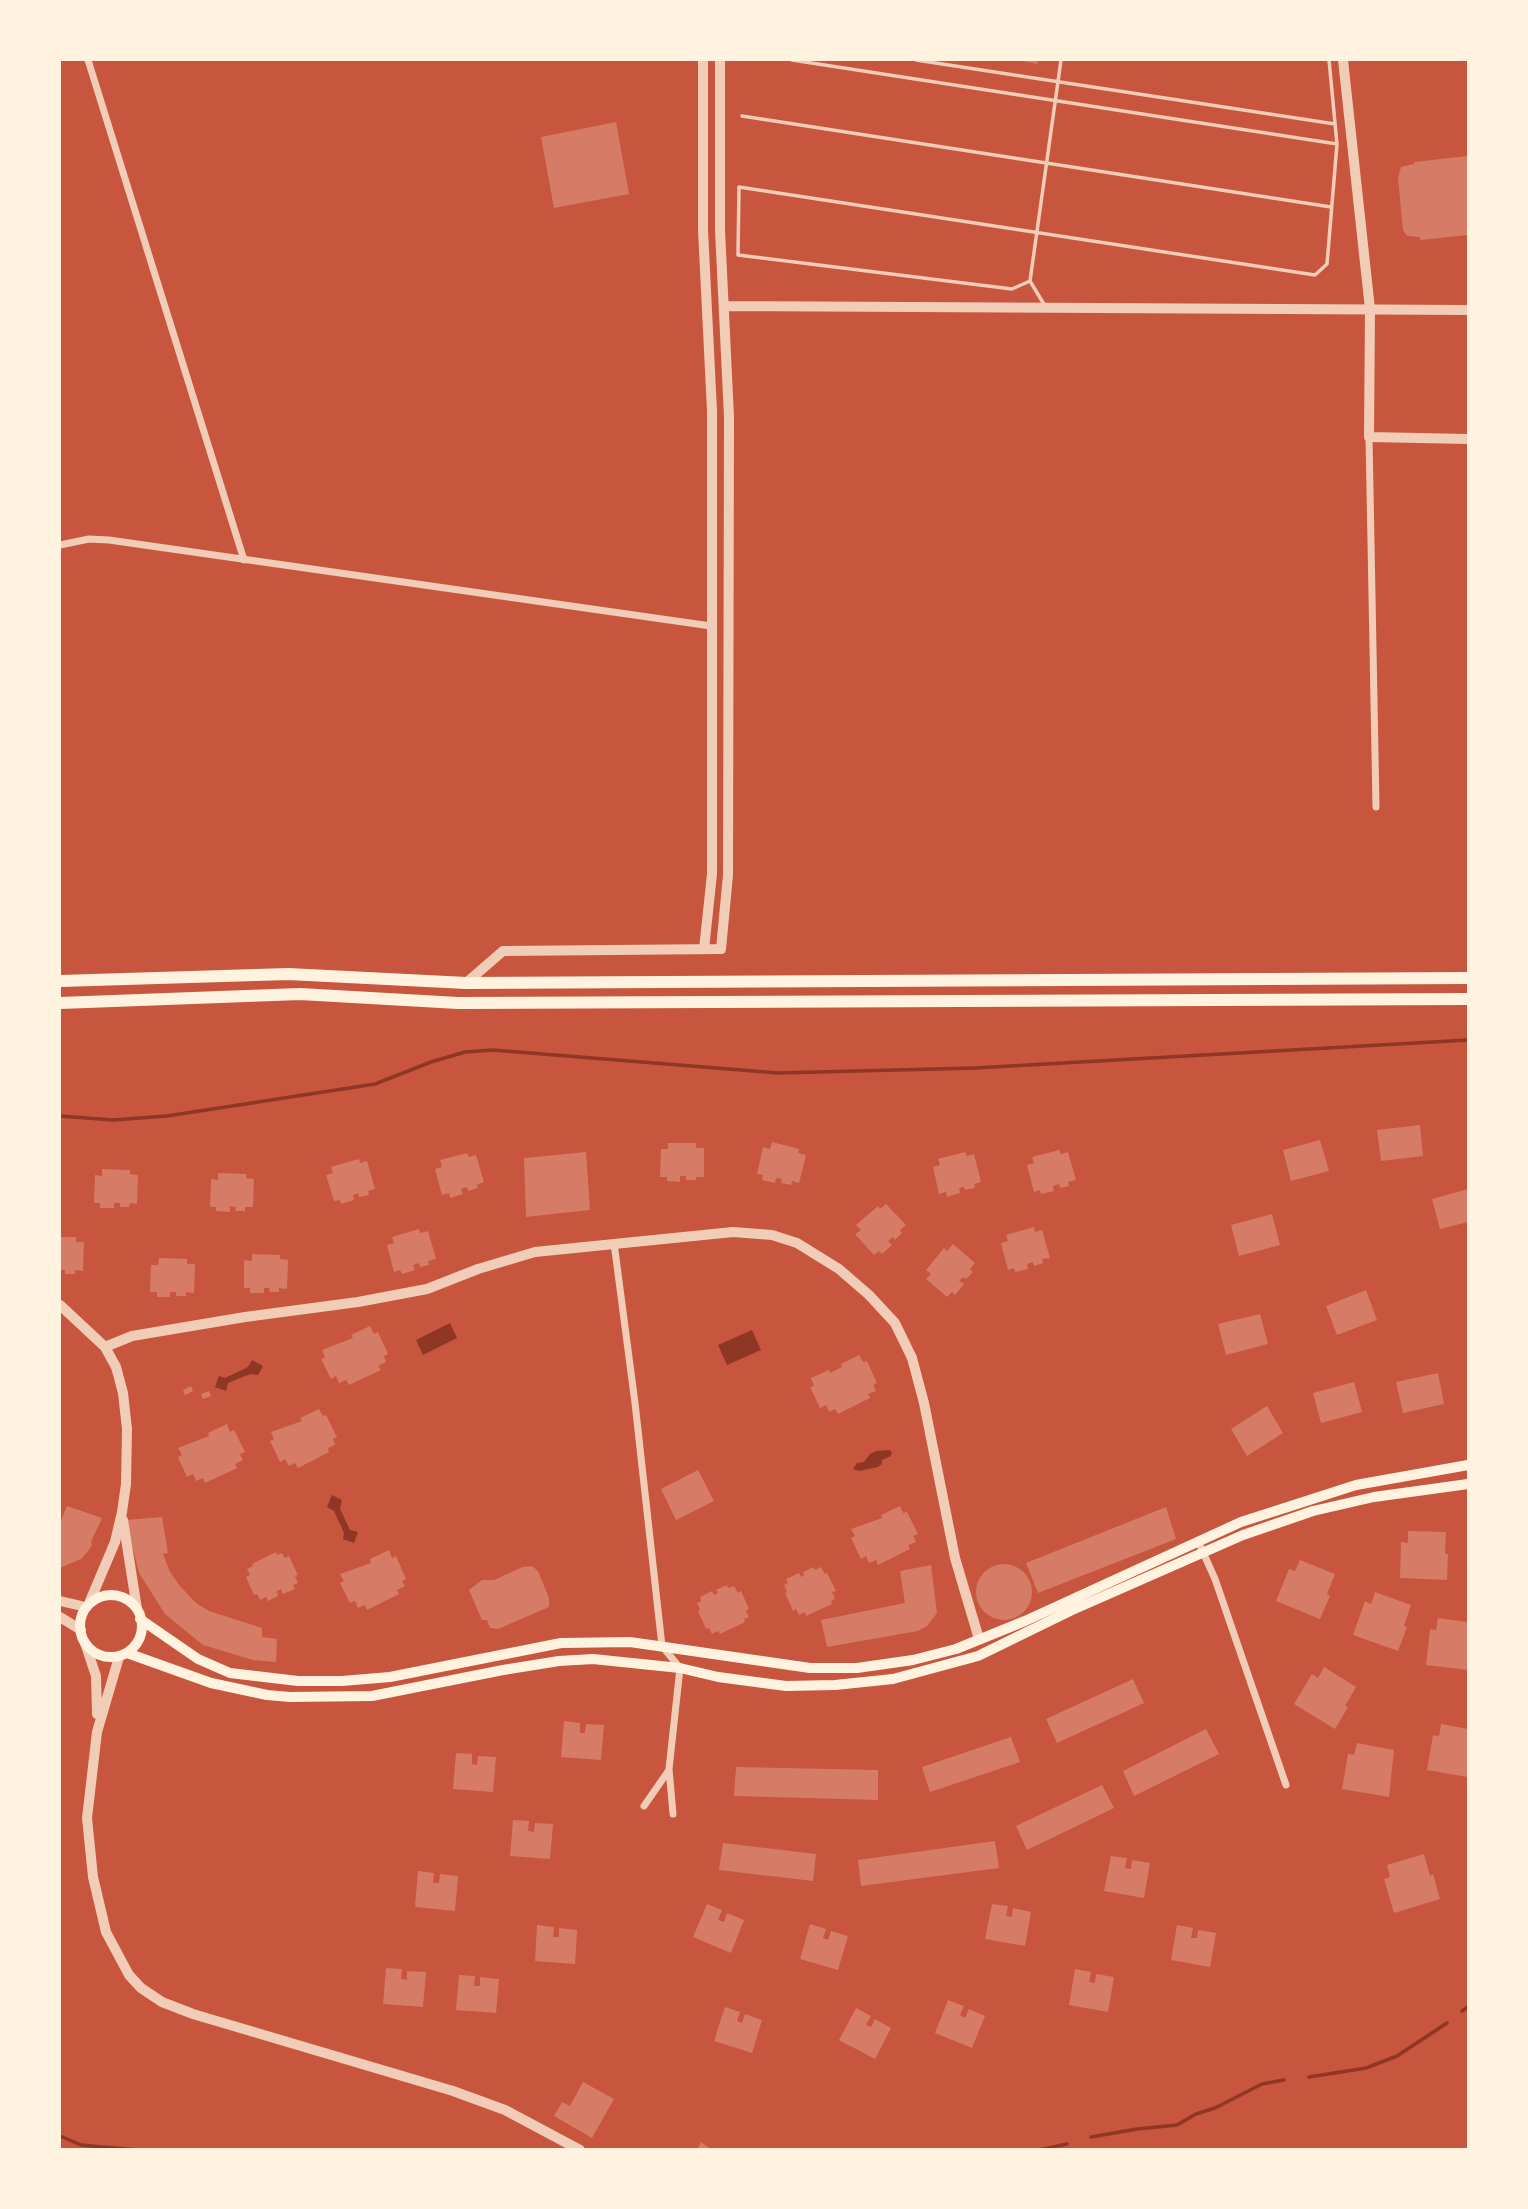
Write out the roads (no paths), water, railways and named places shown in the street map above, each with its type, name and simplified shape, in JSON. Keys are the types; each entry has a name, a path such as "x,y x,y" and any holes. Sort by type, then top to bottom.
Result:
{"main road":[{"path":"60,981 288,974 466,983 1468,978"},
{"path":"60,1003 300,994 458,1003 1468,999"},
{"path":"1468,1465 1356,1485 1241,1522 1025,1621 956,1649 913,1660 857,1668 810,1668 631,1642 561,1643 370,1680 298,1681 230,1673 198,1659 138,1614 128,1601 118,1596 99,1595 88,1604 81,1619 80,1630 85,1643 102,1655 123,1655 211,1683 267,1695 320,1698 372,1696 503,1670 559,1661 593,1659 680,1668 718,1677 786,1686 835,1685 893,1679 978,1656 1243,1535 1313,1511 1374,1497 1468,1484"},
{"path":"123,1655 138,1641 138,1614"}],"street":[{"path":"88,60 244,560"},
{"path":"704,60 703,230 712,411 712,874 704,949"},
{"path":"466,983 503,951 721,949 729,875 729,417 720,230 720,60"},
{"path":"1343,60 1370,309 1369,437 1376,807"},
{"path":"725,306 1468,310"},
{"path":"1369,437 1468,439"},
{"path":"60,545 89,539 109,540 711,626 729,634"},
{"path":"105,1347 132,1336 428,1290 478,1269 535,1252 733,1232 772,1235 797,1243 839,1269 869,1295 895,1323 912,1358 924,1403 954,1558 979,1639"},
{"path":"614,1243 662,1647 680,1668 670,1769 673,1814"},
{"path":"60,1305 105,1347 116,1367 123,1394 127,1429 126,1484 115,1542 88,1604 60,1601"},
{"path":"122,1512 138,1614"},
{"path":"1198,1541 1215,1579 1286,1785"},
{"path":"60,1617 80,1630"},
{"path":"85,1643 96,1676 97,1732 87,1818 95,1887 106,1932 129,1975 141,1988 162,2002 193,2014 453,2091 505,2110 580,2150"},
{"path":"97,1732 123,1655"},
{"path":"644,1806 670,1769"},
{"path":"554,2134 566,2150"}],"lane":[{"path":"792,60 1337,144"},
{"path":"916,60 1335,124"},
{"path":"1046,308 1030,281 1061,60"},
{"path":"1030,281 1012,289 737,254 739,187 1037,230 1315,275 1327,264 1337,144 1329,60"},
{"path":"742,117 1332,207"}],"waterway":[{"path":"60,1116 113,1120 167,1116 375,1084 465,1052 493,1050 778,1073 975,1068 1468,1040"},
{"path":"1462,2011 1468,2007"},
{"path":"1309,2077 1366,2068 1397,2056 1447,2023"},
{"path":"1091,2137 1177,2125 1262,2084 1284,2080"},
{"path":"60,2136 81,2145 138,2150"},
{"path":"1039,2150 1067,2144"},
{"path":"966,2150 1011,2150"}]}
